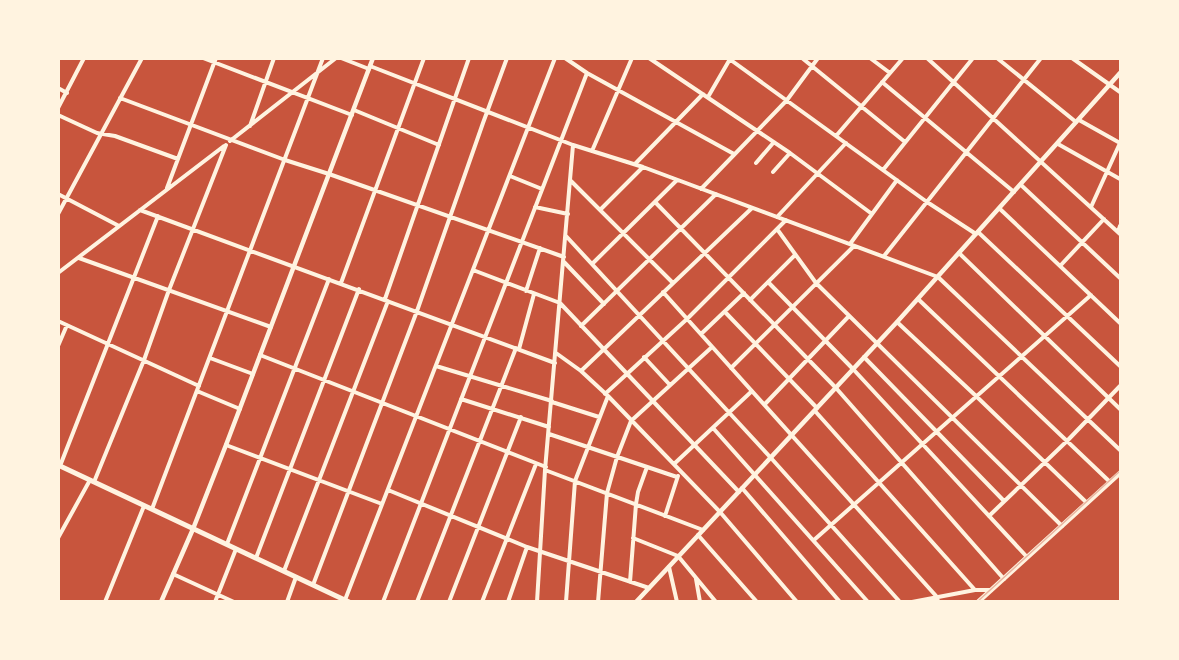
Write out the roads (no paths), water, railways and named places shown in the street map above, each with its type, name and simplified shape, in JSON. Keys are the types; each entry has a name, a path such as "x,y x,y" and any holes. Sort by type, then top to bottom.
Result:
{"main road":[{"path":"59,466 347,601"},
{"path":"978,602 1120,472"}],"street":[{"path":"58,108 84,58"},
{"path":"58,214 142,58"},
{"path":"203,58 439,145"},
{"path":"249,126 274,58"},
{"path":"152,510 323,58"},
{"path":"58,273 336,58"},
{"path":"341,58 573,145 644,167 938,277 1120,450"},
{"path":"160,602 193,529 226,445 373,58"},
{"path":"341,283 424,58"},
{"path":"284,572 387,300 470,58"},
{"path":"313,585 417,311 507,58"},
{"path":"347,601 382,504 555,58"},
{"path":"565,58 587,73 734,154"},
{"path":"592,151 632,58"},
{"path":"650,58 790,153 872,214"},
{"path":"802,58 905,142"},
{"path":"701,189 787,100 818,58"},
{"path":"870,58 890,73"},
{"path":"836,136 903,58"},
{"path":"927,58 1119,233"},
{"path":"883,170 973,58"},
{"path":"997,58 1078,121 1120,143 1091,207"},
{"path":"884,256 1041,58"},
{"path":"1072,58 1120,92"},
{"path":"708,97 730,59 927,202 977,233 1120,366"},
{"path":"166,189 215,61"},
{"path":"383,602 587,73"},
{"path":"636,602 877,344 1120,73"},
{"path":"882,82 1014,192"},
{"path":"58,88 67,93"},
{"path":"635,164 703,94"},
{"path":"120,98 285,160 540,248 564,259 604,304"},
{"path":"58,115 101,134 115,136 178,159"},
{"path":"756,163 774,142"},
{"path":"777,217 846,143"},
{"path":"1058,144 1120,178"},
{"path":"58,538 92,481 144,360 226,145"},
{"path":"537,602 545,469 573,145"},
{"path":"773,172 790,153"},
{"path":"600,210 644,167"},
{"path":"510,176 542,189"},
{"path":"571,180 673,282"},
{"path":"592,264 677,180"},
{"path":"731,368 852,244 897,180"},
{"path":"1021,185 1120,278"},
{"path":"58,194 119,226"},
{"path":"582,326 716,194"},
{"path":"655,202 836,388 1004,579"},
{"path":"535,207 568,214"},
{"path":"581,370 752,208"},
{"path":"1000,208 1120,321"},
{"path":"140,210 555,363"},
{"path":"59,466 158,216"},
{"path":"1060,266 1104,219"},
{"path":"566,602 575,482 606,395 687,319 786,220"},
{"path":"1119,233 1120,226"},
{"path":"777,229 816,283 1062,526"},
{"path":"566,236 689,368 900,602"},
{"path":"526,291 540,248"},
{"path":"959,254 1120,409"},
{"path":"750,300 795,255"},
{"path":"79,258 271,327"},
{"path":"473,270 561,303 694,445 741,490 840,602"},
{"path":"226,545 329,279"},
{"path":"768,282 853,369 1027,557"},
{"path":"256,558 359,290"},
{"path":"663,292 938,599"},
{"path":"701,334 744,293"},
{"path":"417,602 517,348 534,294"},
{"path":"814,540 1091,295"},
{"path":"918,299 1110,482"},
{"path":"725,312 816,409 975,590"},
{"path":"764,405 849,316"},
{"path":"58,321 199,386"},
{"path":"897,322 1087,503"},
{"path":"58,346 67,325"},
{"path":"598,602 607,493 617,457 631,421 712,347"},
{"path":"556,353 581,370 720,512 797,602"},
{"path":"260,355 507,452 575,482 703,530"},
{"path":"644,357 670,385"},
{"path":"864,357 1004,501"},
{"path":"210,358 253,374"},
{"path":"436,366 600,417"},
{"path":"989,516 1068,441 1120,386"},
{"path":"197,391 240,409"},
{"path":"674,465 752,391"},
{"path":"461,399 549,427"},
{"path":"449,602 521,417"},
{"path":"713,428 868,602"},
{"path":"549,434 677,477"},
{"path":"226,445 382,504"},
{"path":"482,602 536,464"},
{"path":"630,582 636,504 647,467"},
{"path":"665,516 680,471"},
{"path":"388,490 527,547 649,588"},
{"path":"105,602 144,506"},
{"path":"698,536 757,602"},
{"path":"633,538 678,556 716,602"},
{"path":"508,602 527,547"},
{"path":"214,602 236,549"},
{"path":"669,566 677,602"},
{"path":"173,574 234,602"},
{"path":"287,602 296,577"},
{"path":"696,577 700,602"},
{"path":"912,602 938,599 975,590 991,590"}],"tram line":[{"path":"977,602 1120,471"}]}
